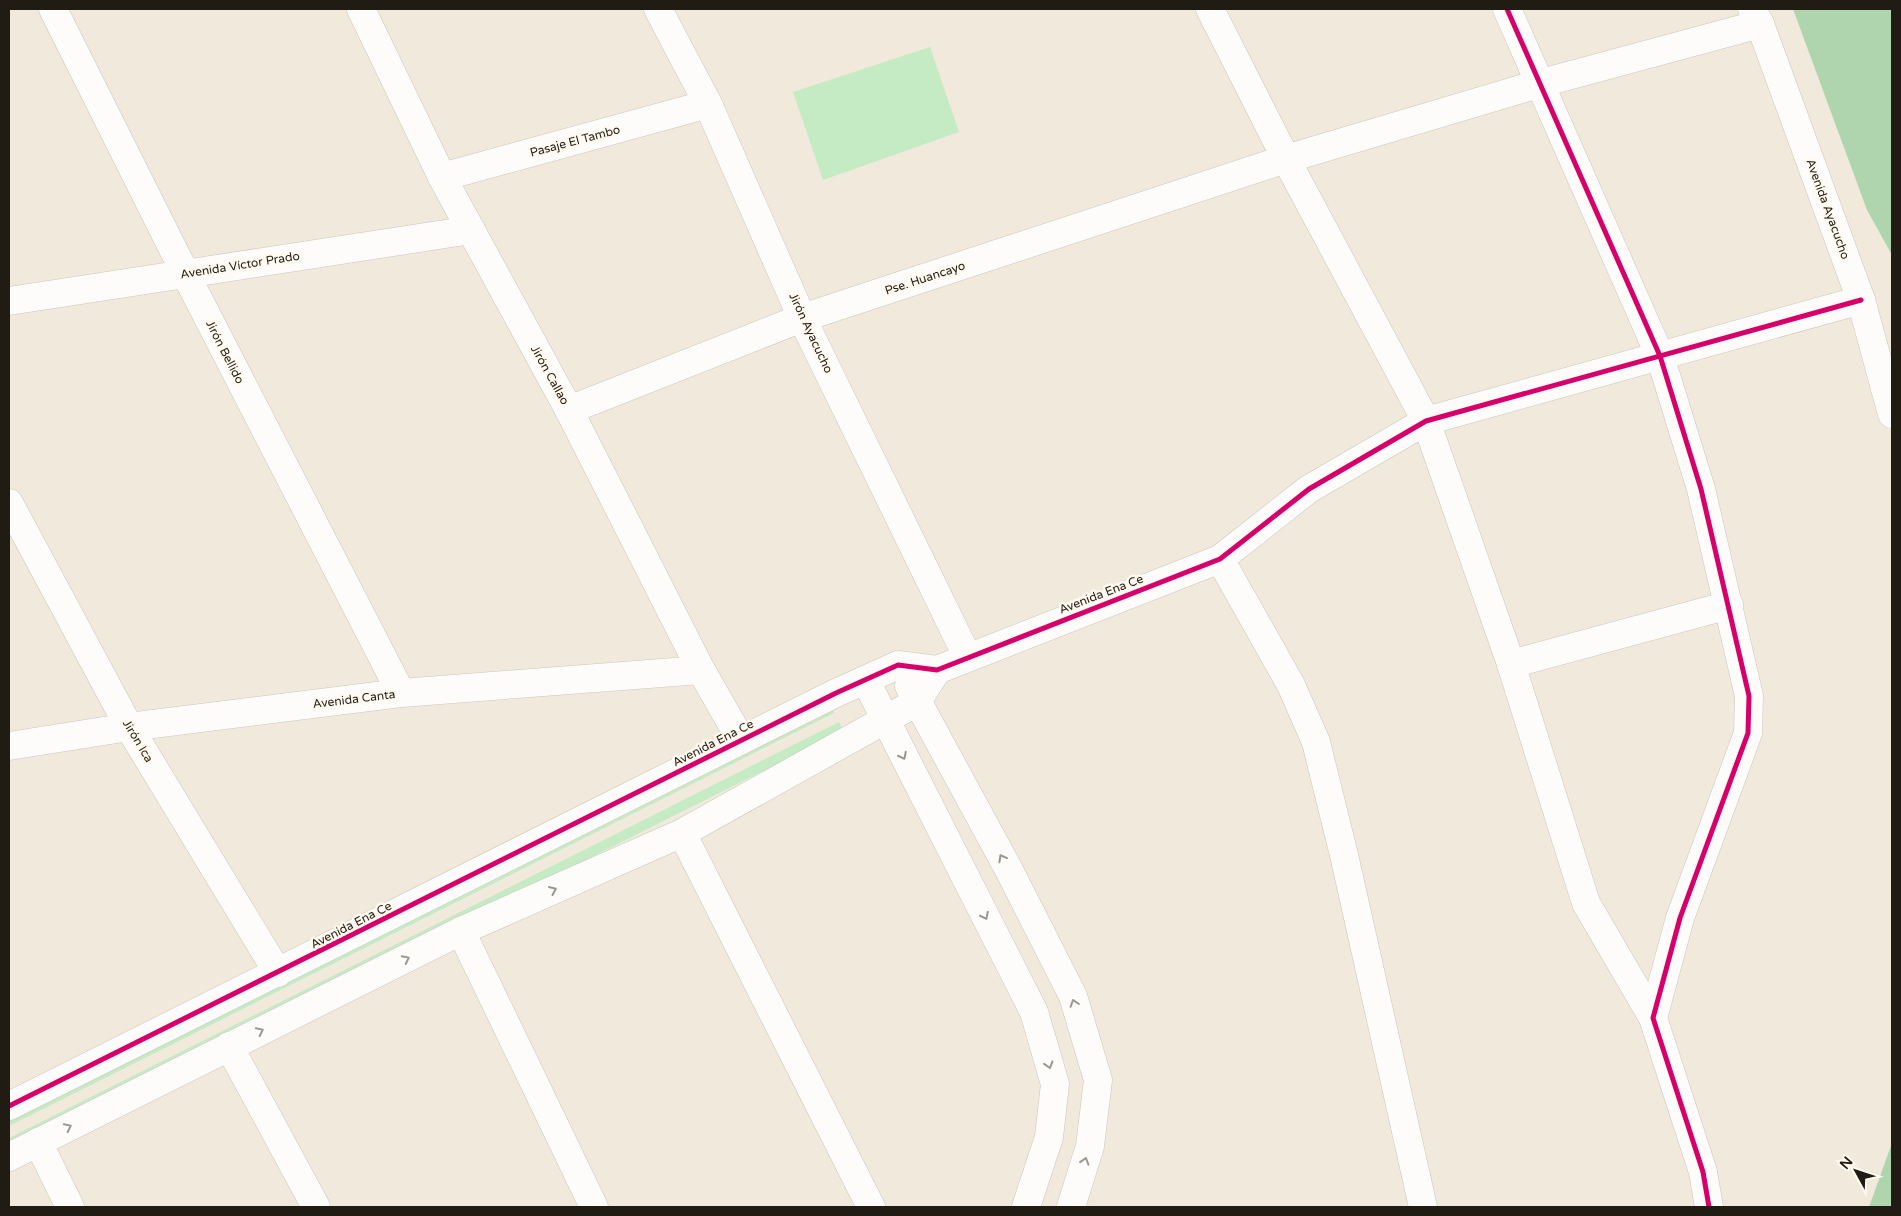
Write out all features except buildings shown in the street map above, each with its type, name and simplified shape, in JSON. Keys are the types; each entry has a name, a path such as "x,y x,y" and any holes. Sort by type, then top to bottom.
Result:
{"street":[{"name":"Jirón Bellido","path":"53,9 185,273 401,693"},
{"name":"Jirón Callao","path":"361,9 442,177 569,410 701,670 741,740"},
{"name":"Jirón Ayacucho","path":"658,9 708,104 802,318 967,656"},
{"path":"1210,9 1286,159 1426,421 1511,664 1586,903 1653,1018 1703,1172 1709,1207"},
{"path":"1507,9 1538,84 1660,356 1701,489 1749,696 1748,733 1680,918 1653,1018"},
{"name":"Pse. Huancayo","path":"569,410 802,318 1286,159 1756,17"},
{"name":"Avenida Ayacucho","path":"1756,17 1861,300 1892,414"},
{"name":"Pasaje El Tambo","path":"442,177 708,104"},
{"name":"Avenida Víctor Prado","path":"9,301 471,230"},
{"name":"Avenida Ena Ce","path":"937,670 967,656 1220,559 1309,489 1426,421 1861,300"},
{"name":"Jirón Ica","path":"9,502 129,727 278,973"},
{"path":"1220,559 1291,685 1316,742 1344,855 1423,1207"},
{"path":"1511,664 1729,605"},
{"path":"9,1157 461,931 682,833 885,721 917,702 937,670 898,665"},
{"path":"898,665 1009,870 1073,996 1098,1080 1090,1146 1071,1207"},
{"name":"Avenida Ena Ce","path":"9,1106 741,740 898,665"},
{"name":"Avenida Canta","path":"9,746 129,727 401,693 701,670"},
{"path":"866,681 1034,1012 1055,1084 1049,1137 1026,1207"},
{"path":"682,833 871,1207"},
{"path":"461,931 594,1207"},
{"path":"229,1046 316,1207"},
{"path":"38,1142 70,1207"}],"green space":[{"path":"1793,9 1892,9 1892,255 1867,210"},
{"path":"930,47 959,132 823,180 793,92"},
{"path":"830,704 834,713 9,1126 9,1116"},
{"path":"839,722 843,731 9,1149 9,1138"},
{"path":"1892,1143 1892,1207 1869,1207"}],"cycle path":[{"path":"1507,9 1660,356 1701,489 1749,696 1748,733 1680,918 1653,1018 1703,1172 1709,1207"},
{"path":"9,1106 836,693 898,665 937,670 1220,559 1309,489 1426,421 1861,300"}]}
